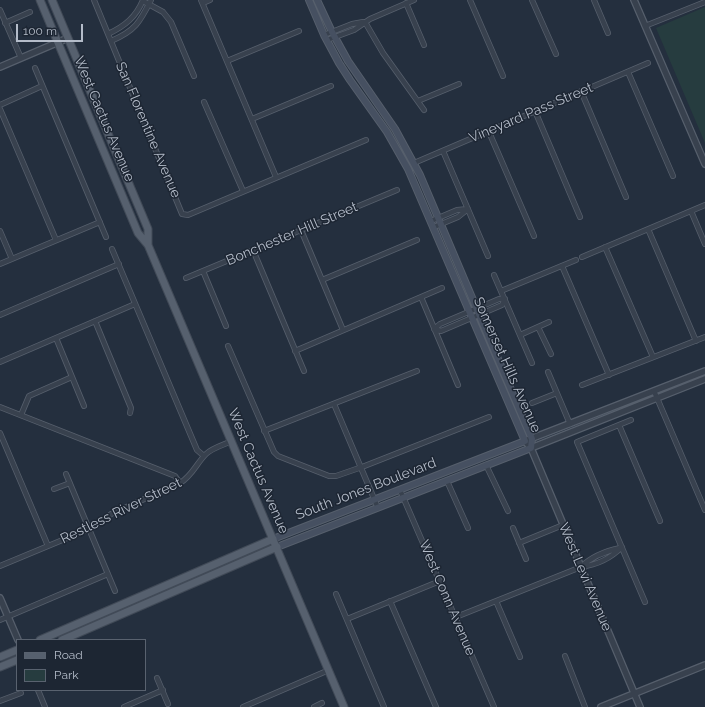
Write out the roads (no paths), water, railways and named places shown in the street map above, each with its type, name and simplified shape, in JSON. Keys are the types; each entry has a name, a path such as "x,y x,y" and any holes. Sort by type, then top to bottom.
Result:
{"main road":[{"name":"West Cactus Avenue","path":"40,0 138,233 148,245 344,707"},
{"name":"West Cactus Avenue","path":"52,0 148,229 148,245"},
{"name":"Somerset Hills Avenue","path":"309,0 326,38 350,80 387,132 400,154 471,315 529,440"},
{"name":"Somerset Hills Avenue","path":"317,0 333,35 353,70 395,128 414,163 478,312 531,448"},
{"name":"South Jones Boulevard","path":"42,639 273,539 529,440"},
{"name":"South Jones Boulevard","path":"64,639 277,547 531,448"},
{"path":"0,657 16,650"},
{"path":"0,667 16,660"}],"street":[{"name":"San Florentine Avenue","path":"94,0 180,206 181,212 184,215 188,215 243,191"},
{"path":"210,0 202,1 276,177"},
{"path":"326,38 354,30 365,22 414,0"},
{"path":"470,0 503,76"},
{"path":"532,0 556,54"},
{"path":"594,0 608,33"},
{"path":"634,0 705,164"},
{"path":"108,34 127,24 139,10 143,1 150,2 163,12 171,22 194,76"},
{"path":"111,41 132,30 142,18 150,2"},
{"path":"645,26 705,2"},
{"path":"406,3 424,46"},
{"path":"0,10 20,58"},
{"path":"5,23 30,12"},
{"path":"365,22 383,53 424,110"},
{"path":"227,61 299,31"},
{"path":"0,67 68,38"},
{"name":"Vineyard Pass Street","path":"414,163 648,64"},
{"path":"35,68 106,237"},
{"path":"628,72 673,176"},
{"path":"418,101 459,84"},
{"path":"0,105 42,86"},
{"path":"252,119 331,86"},
{"path":"581,92 626,197"},
{"path":"204,102 243,191 366,140"},
{"path":"0,109 56,240"},
{"path":"535,111 580,217"},
{"path":"489,132 534,236"},
{"path":"443,151 488,256"},
{"name":"Bonchester Hill Street","path":"186,278 397,190"},
{"path":"582,257 705,205"},
{"path":"432,224 458,217 468,209"},
{"path":"691,211 705,244"},
{"path":"0,264 100,222"},
{"path":"648,229 696,341"},
{"path":"301,230 343,330"},
{"path":"0,231 12,259"},
{"path":"322,280 418,240"},
{"path":"605,247 653,357"},
{"path":"112,249 197,450 204,456"},
{"path":"253,250 304,371"},
{"path":"502,291 576,260"},
{"path":"0,315 119,264"},
{"path":"562,266 609,374"},
{"path":"203,271 226,326"},
{"path":"494,275 532,363"},
{"path":"295,351 442,288"},
{"path":"421,297 458,385"},
{"path":"434,329 441,331 478,312 502,305 505,299"},
{"path":"0,362 135,304"},
{"path":"95,321 131,408 130,413"},
{"path":"520,335 549,322"},
{"path":"538,327 551,354"},
{"path":"582,385 705,337"},
{"path":"56,338 84,406"},
{"path":"228,346 264,431 272,449 276,454 301,465 333,476 362,467 489,417"},
{"path":"264,431 417,371"},
{"name":"South Jones Boulevard","path":"529,440 705,371"},
{"path":"548,372 570,424"},
{"path":"21,415 29,396 72,377"},
{"name":"South Jones Boulevard","path":"531,448 705,379"},
{"path":"654,390 705,510"},
{"path":"532,404 557,393"},
{"path":"334,404 356,458 362,467 378,508"},
{"path":"0,407 175,476 180,483"},
{"path":"631,420 577,442 645,602"},
{"path":"619,425 660,521"},
{"path":"0,433 48,546"},
{"name":"Restless River Street","path":"0,566 89,529 103,521 111,514 180,483 188,478 209,451 232,441"},
{"name":"West Levi Avenue","path":"531,448 640,707"},
{"path":"486,466 508,511"},
{"path":"66,474 115,591"},
{"path":"447,481 468,528"},
{"path":"54,489 70,482"},
{"name":"West Conn Avenue","path":"400,490 494,707"},
{"path":"519,543 563,525"},
{"path":"513,528 526,559"},
{"path":"456,617 496,600 613,556 622,547"},
{"path":"0,620 108,574"},
{"path":"347,619 440,581"},
{"path":"336,594 384,707"},
{"path":"0,598 18,639"},
{"path":"496,600 520,657"},
{"path":"390,601 436,707"},
{"path":"564,656 585,707"},
{"path":"601,707 705,665"},
{"path":"244,707 329,670"},
{"path":"157,678 168,704"},
{"path":"124,707 163,690"},
{"path":"38,691 45,707"},
{"path":"0,702 21,693"},
{"path":"314,707 322,703"}]}
